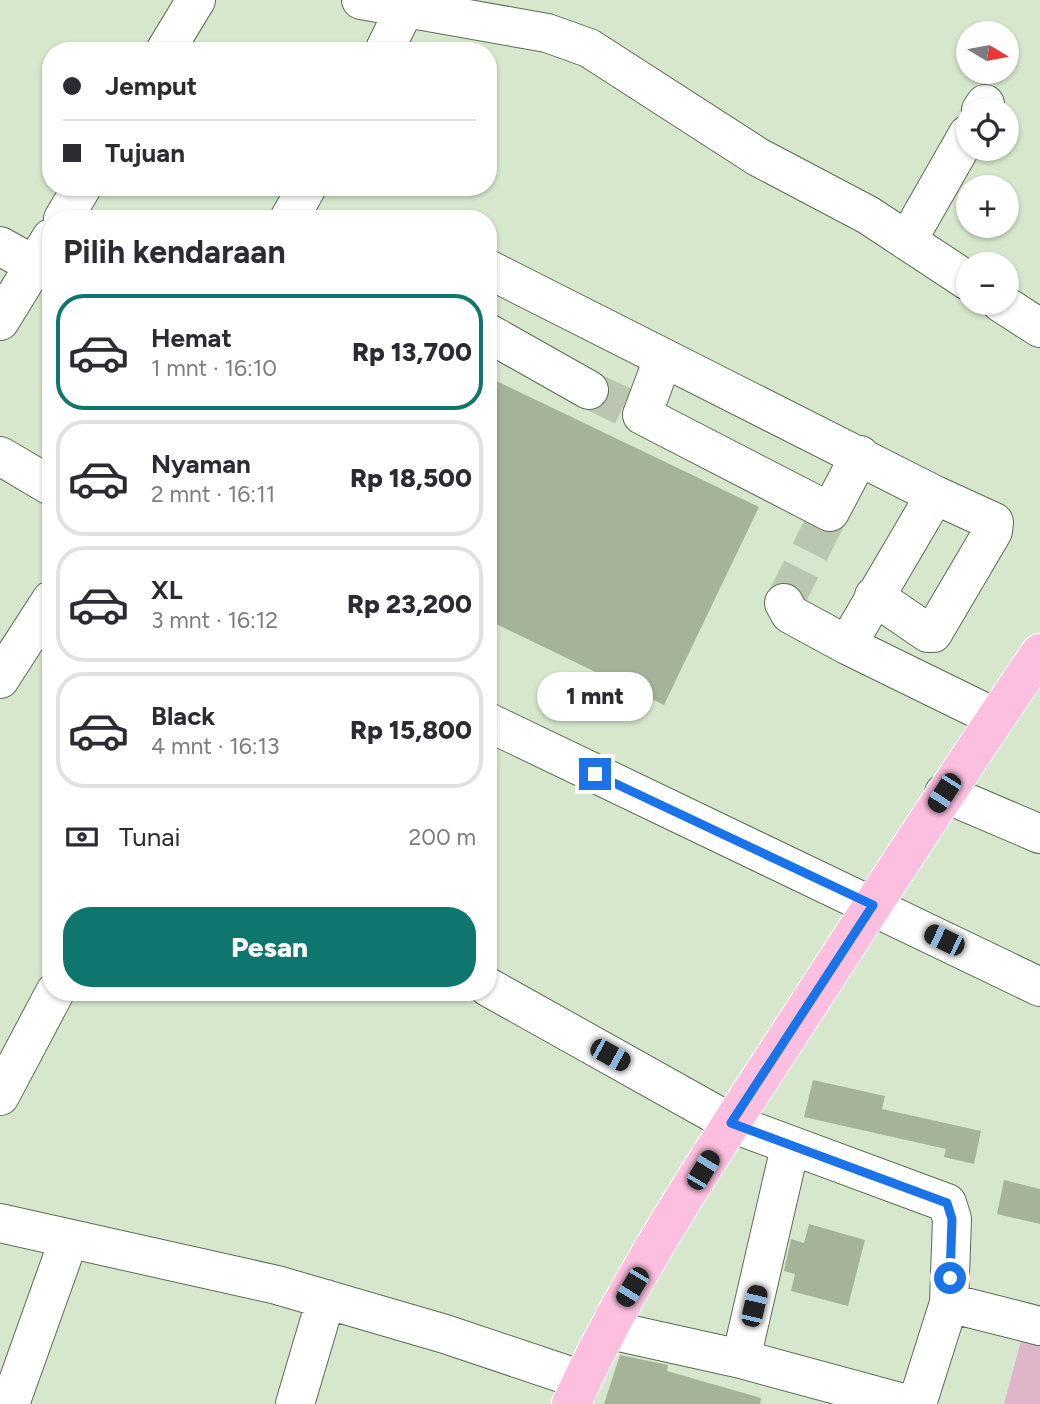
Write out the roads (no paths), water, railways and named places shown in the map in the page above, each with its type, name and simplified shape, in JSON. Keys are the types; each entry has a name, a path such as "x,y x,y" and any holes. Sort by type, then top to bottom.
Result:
{"main road":[{"path":"576,1392 618,1310 731,1123 944,793 1040,653"}],"street":[{"path":"170,42 196,0"},
{"path":"361,0 408,4 547,33 589,48 758,157 868,215 956,273"},
{"path":"389,42 408,4"},
{"path":"907,241 956,155"},
{"path":"0,246 42,252"},
{"path":"0,321 42,254"},
{"path":"497,274 663,359 994,522 993,531 933,633 929,633 874,596"},
{"path":"1019,315 1040,328"},
{"path":"497,339 589,390"},
{"path":"663,359 642,415 830,512 860,455"},
{"path":"0,456 42,481"},
{"path":"847,645 936,495"},
{"path":"784,603 790,614 847,645 996,718"},
{"path":"0,679 42,614"},
{"path":"497,726 1040,987"},
{"path":"944,793 1040,835"},
{"path":"497,992 731,1123 947,1203 952,1219 949,1303 917,1404"},
{"path":"0,1096 50,1001"},
{"path":"741,1359 790,1147"},
{"path":"0,1223 277,1285 326,1299 444,1334 576,1392"},
{"path":"10,1404 69,1239"},
{"path":"295,1404 326,1299"},
{"path":"949,1303 1040,1326"},
{"path":"610,1330 741,1359 907,1404"}],"tunnel":[{"path":"589,390 642,415"},
{"path":"784,603 830,512"}]}
